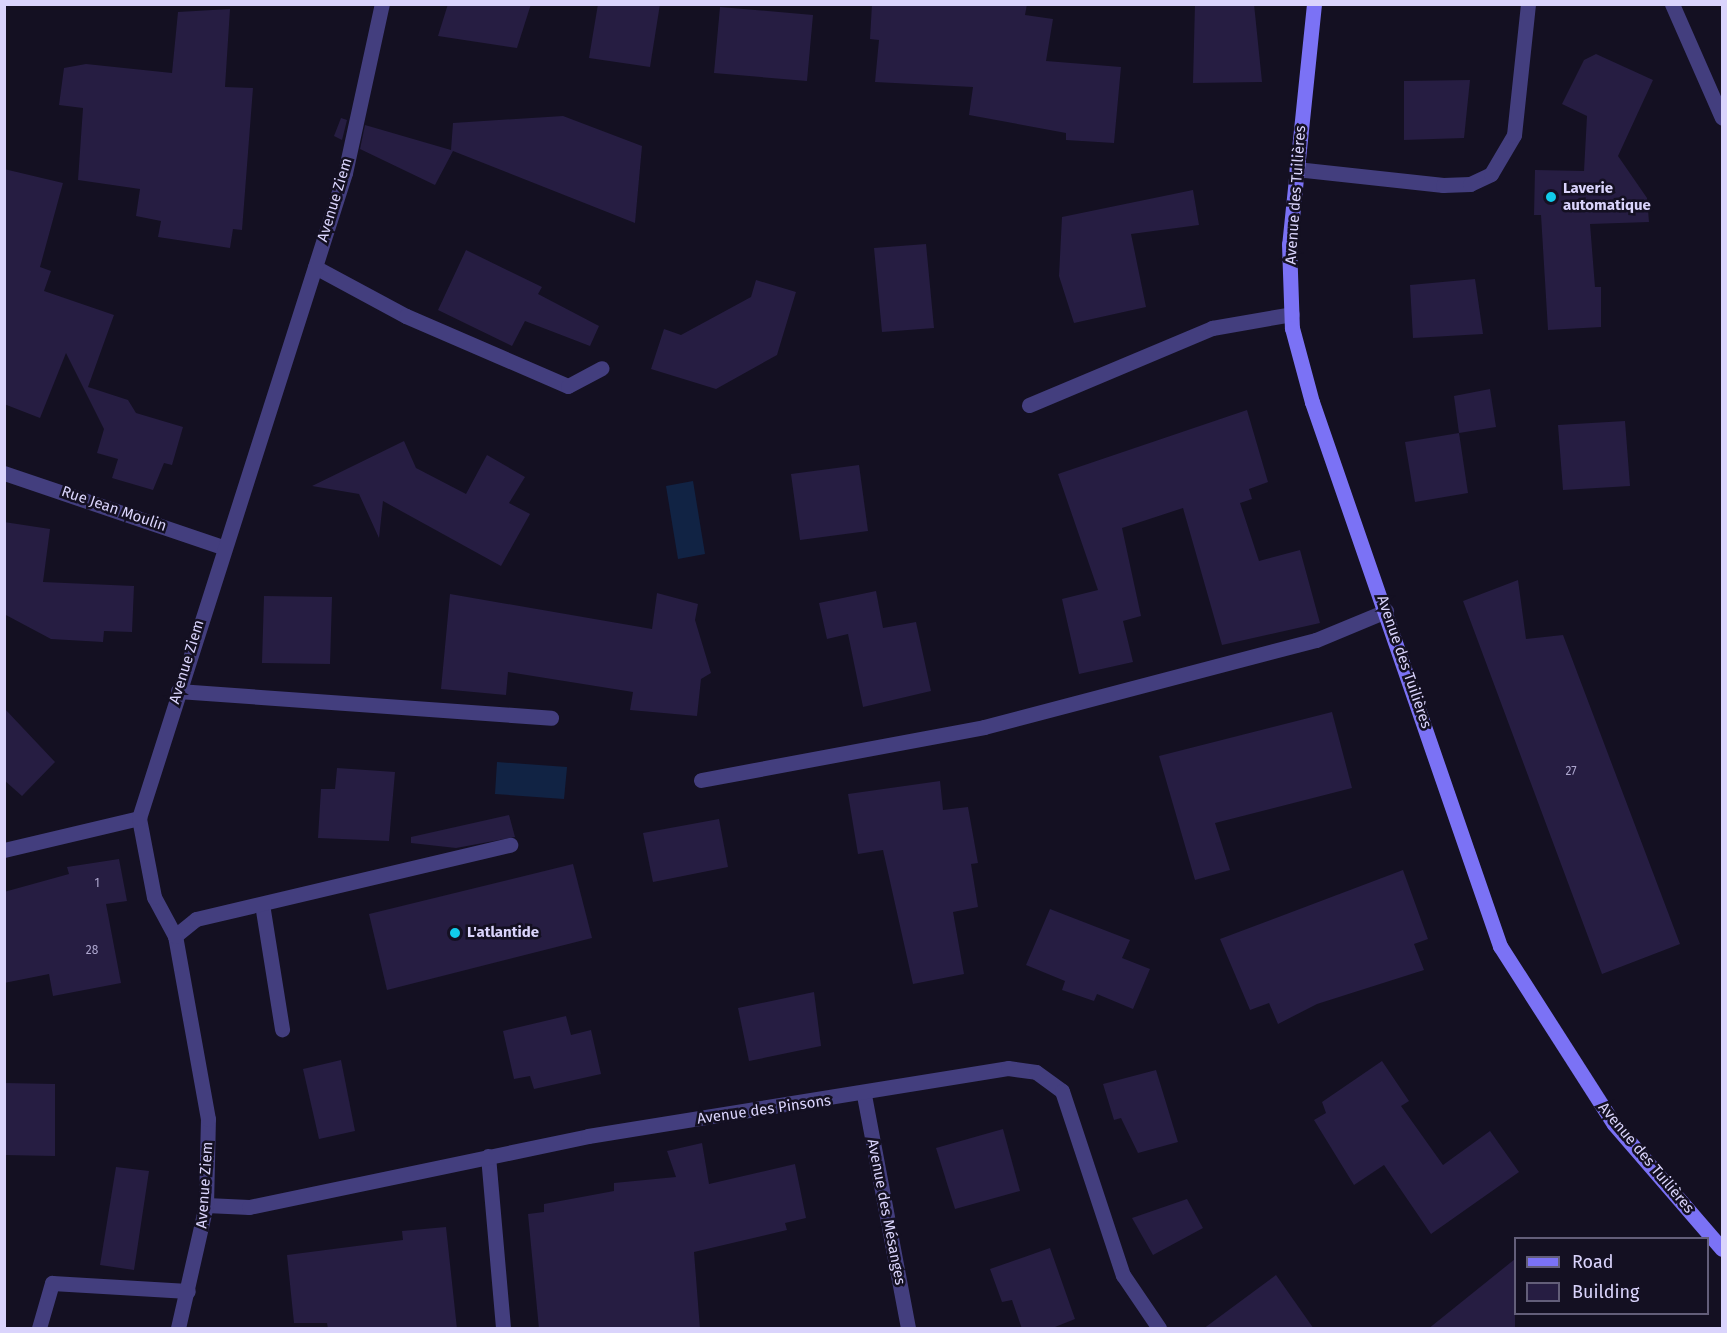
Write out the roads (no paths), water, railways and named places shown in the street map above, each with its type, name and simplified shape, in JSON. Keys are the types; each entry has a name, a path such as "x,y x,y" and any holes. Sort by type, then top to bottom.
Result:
{"street":[{"name":"Avenue Ziem","path":"178,1329 206,1205 208,1119 175,936 154,897 139,818 223,547 345,173 382,4"},
{"name":"Avenue des Tuilières","path":"1314,4 1289,244 1292,314 1312,402 1500,946 1614,1124 1722,1249"},
{"path":"1296,169 1443,185 1470,184 1491,174 1514,135 1528,4"},
{"path":"1672,4 1722,118"},
{"path":"315,267 406,316 568,386 602,368"},
{"path":"1029,405 1212,328 1292,314"},
{"name":"Rue Jean Moulin","path":"4,473 223,547"},
{"path":"701,780 984,727 1316,640 1386,611"},
{"path":"178,691 551,718"},
{"path":"4,850 139,818"},
{"path":"175,936 196,919 510,845"},
{"path":"262,904 282,1029"},
{"name":"Avenue des Pinsons","path":"206,1205 249,1207 488,1156 864,1095 1008,1068 1036,1072 1062,1091 1123,1275 1159,1329"},
{"name":"Avenue des Mésanges","path":"864,1095 908,1329"},
{"path":"488,1156 503,1329"},
{"path":"39,1329 52,1283 188,1291"}],"water":[{"path":"693,481 705,554 678,559 666,486"},
{"path":"497,762 567,767 564,799 495,794"}],"place":[{"name":"Laverie automatique","path":"1551,197"},
{"name":"L'atlantide","path":"455,933"}]}
